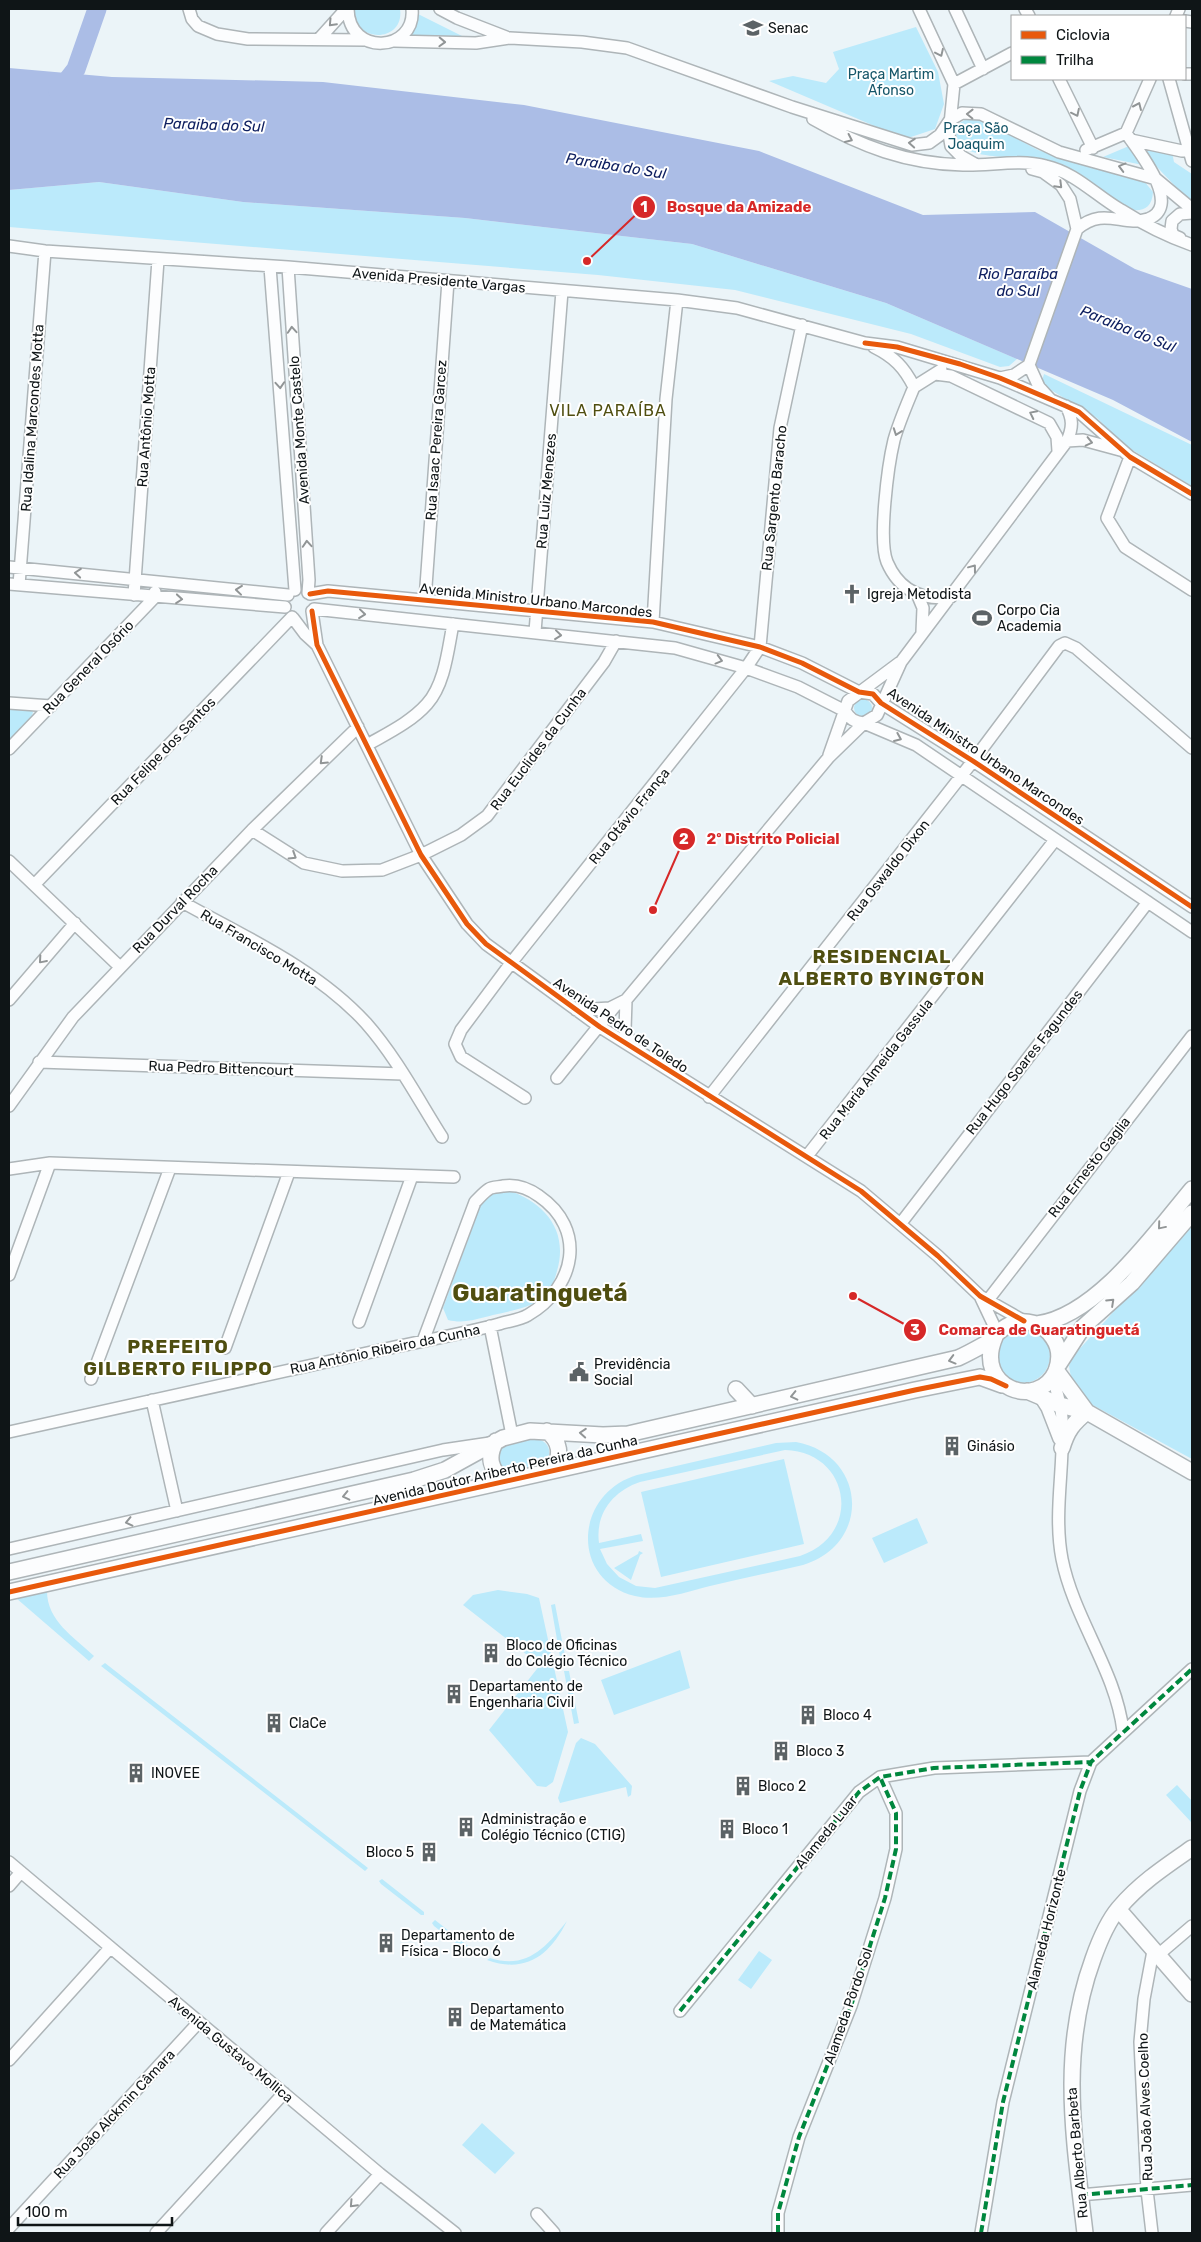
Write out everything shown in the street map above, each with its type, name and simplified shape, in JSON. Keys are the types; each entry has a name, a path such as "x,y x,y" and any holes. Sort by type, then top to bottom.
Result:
{"main road":[{"path":"1192,1189 1140,1252 1073,1312 1051,1322 1010,1324 996,1335 990,1349 990,1365 994,1375 1006,1386 1021,1392 1034,1394 1060,1405 1087,1412 1192,1472"},
{"path":"1034,1394 1036,1389 1056,1371 1083,1327 1132,1283 1192,1213"},
{"path":"1030,1323 1054,1338 1059,1352 1056,1371 1087,1412"},
{"name":"Avenida Doutor Ariberto Pereira da Cunha","path":"9,1572 414,1480 445,1470 512,1435 530,1431 603,1435 628,1434 958,1358 996,1335"},
{"name":"Avenida Doutor Ariberto Pereira da Cunha","path":"9,1592 924,1388 980,1378 1006,1386"},
{"path":"736,1389 752,1406"},
{"path":"1062,1448 1066,1432 1074,1422 1087,1412"},
{"path":"547,1431 556,1438 559,1445 558,1461 554,1470"},
{"path":"496,1442 490,1451 490,1462 498,1476 505,1481"},
{"name":"Rua Alberto Barbeta","path":"1085,2233 1070,2089 1074,2032 1084,1984 1099,1943 1118,1909 1152,1875 1192,1848"},
{"path":"1118,1909 1192,1994"}],"street":[{"path":"319,39 347,9"},
{"path":"347,9 352,27 366,40"},
{"path":"394,40 403,34 409,25 412,9"},
{"path":"440,9 484,29 510,38"},
{"path":"955,9 983,69"},
{"path":"189,10 198,26 217,34 248,39 366,40 375,43 394,40 476,43 510,38 582,42 627,48 792,107 912,145 929,143 940,135 950,120 962,113 981,114 1059,152 1156,178"},
{"path":"923,10 954,84 948,134 951,146 961,156 975,164"},
{"path":"954,84 1011,54"},
{"path":"1060,80 1094,148"},
{"path":"1128,137 1150,80"},
{"path":"1169,80 1191,155"},
{"path":"792,107 847,139 878,152 910,160 963,165 1016,164 1045,166 1069,174 1119,210 1165,235 1192,245"},
{"path":"1128,137 1156,178 1192,209"},
{"path":"1069,154 1128,137 1191,155"},
{"path":"1016,164 1043,172 1061,185 1070,199 1077,231"},
{"path":"1000,378 1014,375 1029,363 1077,231 1087,221 1101,218 1148,219 1156,213 1162,196 1156,178"},
{"path":"1192,214 1180,214 1174,217 1170,229 1173,235 1192,245"},
{"name":"Avenida Presidente Vargas","path":"9,246 45,252 288,268 562,290 676,300 737,308 866,343 897,347 960,364 1000,378 1079,412 1127,454"},
{"name":"Rua Idalina Marcondes Motta","path":"14,585 45,252"},
{"name":"Rua Antônio Motta","path":"134,595 158,260"},
{"name":"Avenida Monte Castelo","path":"270,267 292,593"},
{"name":"Avenida Monte Castelo","path":"288,268 310,580 309,593"},
{"name":"Rua Isaac Pereira Garcez","path":"425,600 448,281"},
{"name":"Rua Luiz Menezes","path":"535,632 562,290"},
{"path":"653,622 666,400 676,300"},
{"name":"Rua Sargento Baracho","path":"746,668 760,647 780,428 802,326"},
{"name":"Avenida Presidente Vargas","path":"866,343 898,361 906,371 914,387"},
{"path":"1029,363 1039,387 1051,401"},
{"path":"922,634 923,608 918,596 896,577 886,560 884,536 887,482 894,439 914,387 935,374 960,364"},
{"path":"935,374 951,376 1049,423 1057,437 1058,451"},
{"path":"557,1078 604,1029 828,757 864,723 877,715 901,662 1041,478 1058,451 1068,441 1072,431 1072,418 1066,406"},
{"path":"1068,441 1083,440 1127,454 1192,494"},
{"path":"1127,454 1107,518 1125,548 1192,590"},
{"path":"15,567 309,593 314,601 313,610 318,645"},
{"path":"155,596 156,580"},
{"path":"14,585 285,607 305,634 318,645"},
{"name":"Avenida Ministro Urbano Marcondes","path":"309,593 328,591 653,622 760,647 802,663 859,692 873,694 881,703 973,761 1192,907"},
{"path":"285,607 292,593"},
{"name":"Rua General Osório","path":"9,749 155,596"},
{"path":"918,596 934,599 951,596"},
{"path":"293,618 302,619 309,616 313,610"},
{"path":"313,610 675,648 746,668 798,687 845,710 848,717 855,722 864,723 916,745 1192,932"},
{"name":"Rua Felipe dos Santos","path":"35,884 293,618"},
{"path":"367,745 402,725 428,703 444,670 453,624"},
{"name":"Rua Euclides da Cunha","path":"252,830 304,863 342,871 382,870 461,836 487,816 604,662 616,641"},
{"name":"Rua Oswaldo Dixon","path":"709,1097 973,761 1055,650 1065,643 1076,648 1192,748"},
{"name":"Avenida Pedro de Toledo","path":"318,645 420,855 467,924 486,944 604,1029 709,1097 861,1191 901,1222 984,1298 1030,1323"},
{"path":"828,757 848,701 901,662"},
{"name":"Rua Otávio França","path":"525,1098 462,1057 455,1044 461,1030 511,963 746,668"},
{"path":"9,703 51,706"},
{"name":"Rua Durval Rocha","path":"9,1106 38,1062 73,1016 252,830 358,727"},
{"name":"Rua Maria Almeida Gassula","path":"807,1156 1055,840"},
{"path":"9,861 120,967"},
{"name":"Rua Francisco Motta","path":"182,902 278,955 327,988 366,1023 403,1074 442,1137"},
{"name":"Rua Hugo Soares Fagundes","path":"901,1222 1148,902"},
{"path":"9,1000 75,923"},
{"path":"576,1010 621,1006"},
{"path":"621,1006 625,1030 633,1047"},
{"name":"Rua Ernesto Gaglia","path":"984,1298 1192,1036"},
{"name":"Rua Pedro Bittencourt","path":"38,1062 403,1074"},
{"path":"12,1166 50,1163 454,1177"},
{"path":"9,1275 50,1163"},
{"path":"91,1379 170,1168"},
{"path":"225,1348 289,1172"},
{"path":"358,1322 412,1176"},
{"name":"Rua Antônio Ribeiro da Cunha","path":"9,1432 152,1400 423,1341 490,1326 527,1316 548,1300 563,1282 569,1261 568,1239 563,1220 550,1203 529,1189 510,1185 489,1189 475,1202 423,1341"},
{"name":"Avenida Pedro de Toledo","path":"984,1298 996,1335"},
{"path":"490,1326 512,1435"},
{"path":"1056,1371 1062,1448 1058,1527 1062,1559 1070,1589 1120,1710 1123,1732"},
{"path":"1034,1394 1047,1408 1062,1448"},
{"path":"152,1400 176,1511"},
{"name":"Avenida Doutor Ariberto Pereira da Cunha","path":"9,1549 443,1450 496,1442"},
{"name":"Alameda Horizonte","path":"980,2233 1003,2102 1080,1791 1091,1762 1192,1669"},
{"name":"Alameda Luar","path":"680,2011 859,1792 880,1777 934,1768 1091,1762"},
{"name":"Alameda Pôrdo Sol","path":"778,2233 778,2213 799,2137 851,2006 885,1898 894,1857 896,1813 880,1777"},
{"name":"Avenida Gustavo Mollica","path":"9,1862 380,2174 455,2233"},
{"path":"9,1886 21,1872"},
{"path":"1155,1953 1192,1926"},
{"path":"9,2060 110,1948"},
{"name":"Rua João Alves Coelho","path":"1152,2233 1147,2190 1140,2042 1144,1999 1155,1953"},
{"name":"Rua João Alckmin Câmara","path":"9,2228 199,2022"},
{"path":"159,2232 284,2094"},
{"path":"326,2233 380,2174"},
{"path":"1080,2195 1192,2185"},
{"path":"537,2214 554,2233"}],"green space":[{"path":"354,9 400,9 400,18 392,31 386,34 371,34 363,31 357,25"},
{"path":"418,14 464,37 407,38"},
{"name":"Praça Martim Afonso","path":"916,27 938,72 944,104 935,129 905,139 769,81 793,76 826,83 839,69 833,52"},
{"name":"Praça São Joaquim","path":"968,118 980,119 1038,150 1144,181 1153,192 1150,203 1141,210 1126,209 1070,168 1051,161 995,156 969,151 959,145 956,133 960,123"},
{"path":"1129,146 1143,165 1103,157"},
{"path":"1139,148 1172,152 1174,162 1192,174 1192,204"},
{"path":"99,182 243,202 465,218 692,244 886,303 1017,359 1009,366 1000,367 911,334 735,290 598,275 9,227 9,190"},
{"path":"1044,374 1192,445 1192,486 1124,445 1097,418 1041,384"},
{"path":"859,699 867,699 872,704 870,715 859,717 854,712 854,704"},
{"path":"9,706 28,707 33,712 31,719 9,741"},
{"path":"507,1190 520,1195 542,1210 556,1231 560,1256 552,1286 543,1298 526,1307 471,1320 448,1320 443,1308 481,1204 490,1193"},
{"path":"1192,1217 1192,1459 1087,1402 1072,1383 1069,1366 1072,1357 1108,1318"},
{"path":"1018,1329 1028,1329 1038,1333 1046,1341 1050,1356 1046,1371 1038,1379 1028,1383 1018,1383 1008,1379 1000,1371 996,1361 996,1351 1000,1341 1008,1333"},
{"path":"533,1438 547,1444 549,1448 546,1467 505,1475 501,1474 494,1450 500,1446"},
{"path":"796,1442 820,1450 837,1464 848,1481 852,1500 850,1520 841,1539 825,1554 803,1565 654,1598 635,1596 614,1587 599,1573 590,1556 588,1537 592,1517 601,1500 616,1485 637,1475 776,1443","holes":["785,1450 807,1454 824,1464 835,1479 841,1496 840,1514 834,1531 820,1545 800,1556 655,1588 636,1586 619,1577 607,1564 600,1549 643,1541 641,1534 599,1543 600,1523 603,1513 614,1498 630,1486 640,1482"]},
{"path":"784,1459 804,1544 661,1577 641,1492"},
{"path":"917,1518 928,1543 884,1563 872,1538"},
{"path":"639,1551 643,1553 640,1555 631,1580 614,1568 638,1554"},
{"path":"498,1590 527,1594 539,1598 568,1732 553,1782 546,1787 537,1786 489,1730 540,1665 463,1605 473,1595"},
{"path":"47,1591 48,1602 57,1620 70,1635 94,1656 89,1661 16,1598"},
{"path":"555,1604 565,1656 560,1657 551,1605"},
{"path":"680,1650 690,1688 614,1715 601,1680"},
{"path":"105,1663 368,1868 365,1871 101,1666"},
{"path":"564,1671 569,1671 579,1723 574,1724"},
{"path":"581,1738 595,1744 632,1786 631,1795 628,1797 626,1787 560,1803 558,1798 576,1743"},
{"path":"1177,1785 1192,1801 1191,1822 1166,1795"},
{"path":"382,1879 424,1912 424,1915 421,1915 381,1884 379,1881"},
{"path":"435,1920 477,1953 477,1956 474,1957 434,1926 432,1923"},
{"path":"567,1921 553,1943 535,1959 514,1965 487,1960 490,1958 515,1961 534,1954"},
{"path":"759,1951 772,1960 751,1989 738,1980"},
{"path":"482,2123 515,2153 495,2174 462,2145"}],"water":[{"name":"Rio Paraíba do Sul","path":"9,68 112,77 323,82 524,105 759,151 923,215 1035,212 1135,269 1192,289 1192,442 1113,400 886,303 692,244 465,218 243,202 99,182 9,190"}],"waterway":[{"path":"58,92 76,69 97,9"}],"marked path":[{"path":"981,2233 1003,2102 1080,1791 1091,1762 1192,1669"},
{"path":"680,2011 859,1792 880,1777 934,1768 1091,1762"},
{"path":"778,2233 778,2213 799,2137 851,2006 885,1898 896,1849 896,1813 880,1777"},
{"path":"1080,2195 1192,2185"}],"cycle path":[{"path":"865,343 897,347 960,364 1000,378 1079,412 1130,457 1192,494"},
{"path":"310,594 328,591 653,622 760,647 802,663 859,692 873,694 881,703 973,761 1192,907"},
{"path":"312,611 317,645 421,855 467,924 486,944 600,1027 861,1191 938,1256 980,1296 1024,1321"},
{"path":"9,1592 915,1390 980,1377 991,1379 1006,1386"}],"place":[{"name":"Senac","path":"753,28"},
{"name":"Bosque da Amizade","path":"587,261"},
{"name":"Igreja Metodista","path":"852,594"},
{"name":"Corpo Cia Academia","path":"982,618"},
{"name":"2º Distrito Policial","path":"653,910"},
{"name":"Comarca de Guaratinguetá","path":"853,1296"},
{"name":"Previdência Social","path":"579,1372"},
{"name":"Ginásio","path":"952,1446"},
{"name":"Bloco de Oficinas do Colégio Técnico","path":"491,1653"},
{"name":"Departamento de Engenharia Civil","path":"454,1694"},
{"name":"Bloco 4","path":"808,1715"},
{"name":"ClaCe","path":"274,1723"},
{"name":"Bloco 3","path":"781,1751"},
{"name":"INOVEE","path":"136,1773"},
{"name":"Bloco 2","path":"743,1786"},
{"name":"Administração e Colégio Técnico (CTIG)","path":"466,1827"},
{"name":"Bloco 1","path":"727,1829"},
{"name":"Bloco 5","path":"429,1852"},
{"name":"Departamento de Física - Bloco 6","path":"386,1943"},
{"name":"Departamento de Matemática","path":"455,2017"}],"district":[{"name":"VILA PARAÍBA","path":"608,410"},
{"name":"RESIDENCIAL ALBERTO BYINGTON","path":"882,967"},
{"name":"Guaratinguetá","path":"540,1293"},
{"name":"PREFEITO GILBERTO FILIPPO","path":"178,1357"}],"water label":[{"name":"Paraiba do Sul","path":"214,125"},
{"name":"Paraiba do Sul","path":"616,166"},
{"name":"Paraiba do Sul","path":"1128,329"}]}
